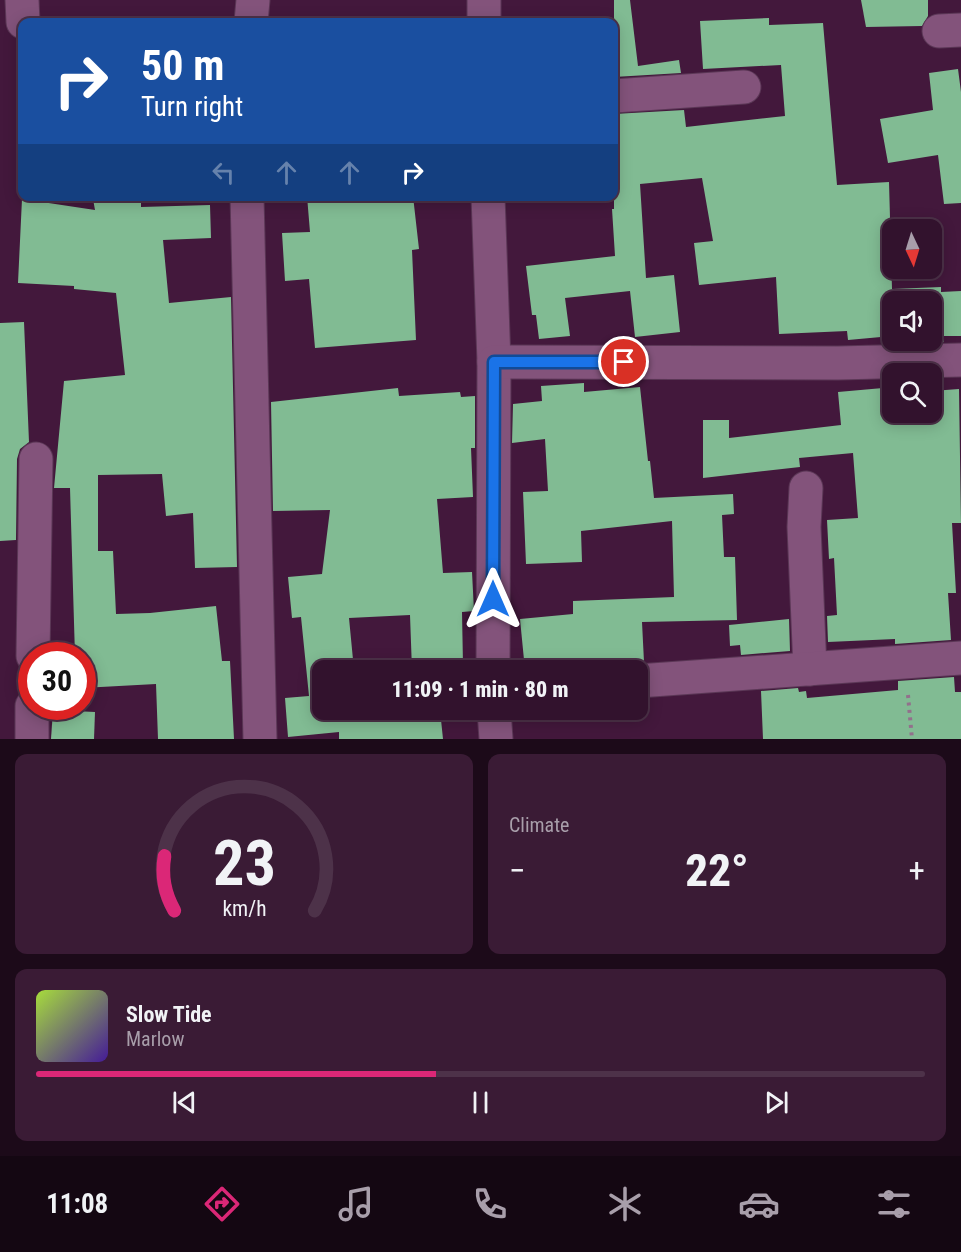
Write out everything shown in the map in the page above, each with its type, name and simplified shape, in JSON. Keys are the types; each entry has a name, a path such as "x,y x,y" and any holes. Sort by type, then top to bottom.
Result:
{"street":[{"path":"22,0 23,18"},
{"path":"251,18 253,0"},
{"path":"484,0 484,18"},
{"path":"618,96 744,87"},
{"path":"247,201 255,615 260,739"},
{"path":"488,201 494,362 493,660"},
{"path":"494,362 838,363 961,360"},
{"path":"33,642 36,459"},
{"path":"806,488 804,526 810,669"},
{"path":"648,680 961,658"},
{"path":"32,720 32,739"},
{"path":"495,720 496,739"}],"path":[{"path":"906,662 912,739"}],"building":[{"path":"614,0 630,0 638,66 679,60 681,73 618,77 618,18 614,18"},
{"path":"861,0 928,0 928,16 922,26 866,27"},
{"path":"769,18 769,25 823,23 837,185 889,182 890,219 882,219 882,279 892,279 892,289 941,287 941,291 882,291 882,337 848,340 847,331 779,334 776,277 699,285 694,243 713,241 702,178 640,184 646,278 674,275 680,332 635,337 630,291 565,298 570,336 539,339 536,315 532,315 526,266 615,256 612,209 614,209 614,201 618,201 618,114 684,110 686,127 785,116 781,65 703,69 700,21"},
{"path":"958,69 961,92 961,203 944,204 938,155 888,163 880,119 933,110 929,73"},
{"path":"22,201 95,210 93,201 141,201 141,207 210,205 211,238 163,240 169,303 231,297 237,567 195,568 193,513 166,516 162,474 98,475 98,551 113,551 116,614 216,606 222,661 230,661 234,739 158,739 156,684 96,687 96,642 75,642 70,488 54,488 64,381 125,375 116,293 74,289 74,286 18,283"},
{"path":"307,201 414,201 419,249 412,250 416,340 315,348 309,279 285,281 282,233 310,232"},
{"path":"961,291 961,336 943,336 944,342 942,342 942,292"},
{"path":"24,322 29,442 20,449 17,459 16,540 0,541 0,323"},
{"path":"584,383 584,392 640,387 654,498 733,494 734,514 722,515 724,557 735,557 737,620 642,622 644,660 524,660 520,619 573,614 573,601 674,597 672,521 581,531 582,562 526,564 523,492 548,491 545,439 512,443 513,404 542,401 541,386"},
{"path":"398,388 399,396 460,392 461,397 475,396 475,448 471,448 473,497 437,499 443,573 472,572 474,611 462,612 463,660 412,660 410,615 349,618 353,660 312,660 312,720 441,720 443,739 339,739 339,732 288,737 285,698 309,696 301,617 292,618 288,577 322,574 330,510 273,511 271,402"},
{"path":"882,388 882,423 942,423 942,390 959,389 961,523 952,523 956,593 948,593 951,640 895,644 895,639 828,642 827,616 837,615 834,558 829,559 827,520 858,518 853,453 799,458 800,467 703,478 703,420 729,420 729,438 841,425 838,392"},
{"path":"789,619 790,651 741,655 740,645 730,646 729,625"},
{"path":"954,677 955,692 961,692 961,739 763,739 761,691 798,688 799,692 806,691 807,698 898,690 898,681"},
{"path":"52,720 95,720 94,739 51,739"}],"route":[{"path":"493,599 494,362 624,362"}]}
